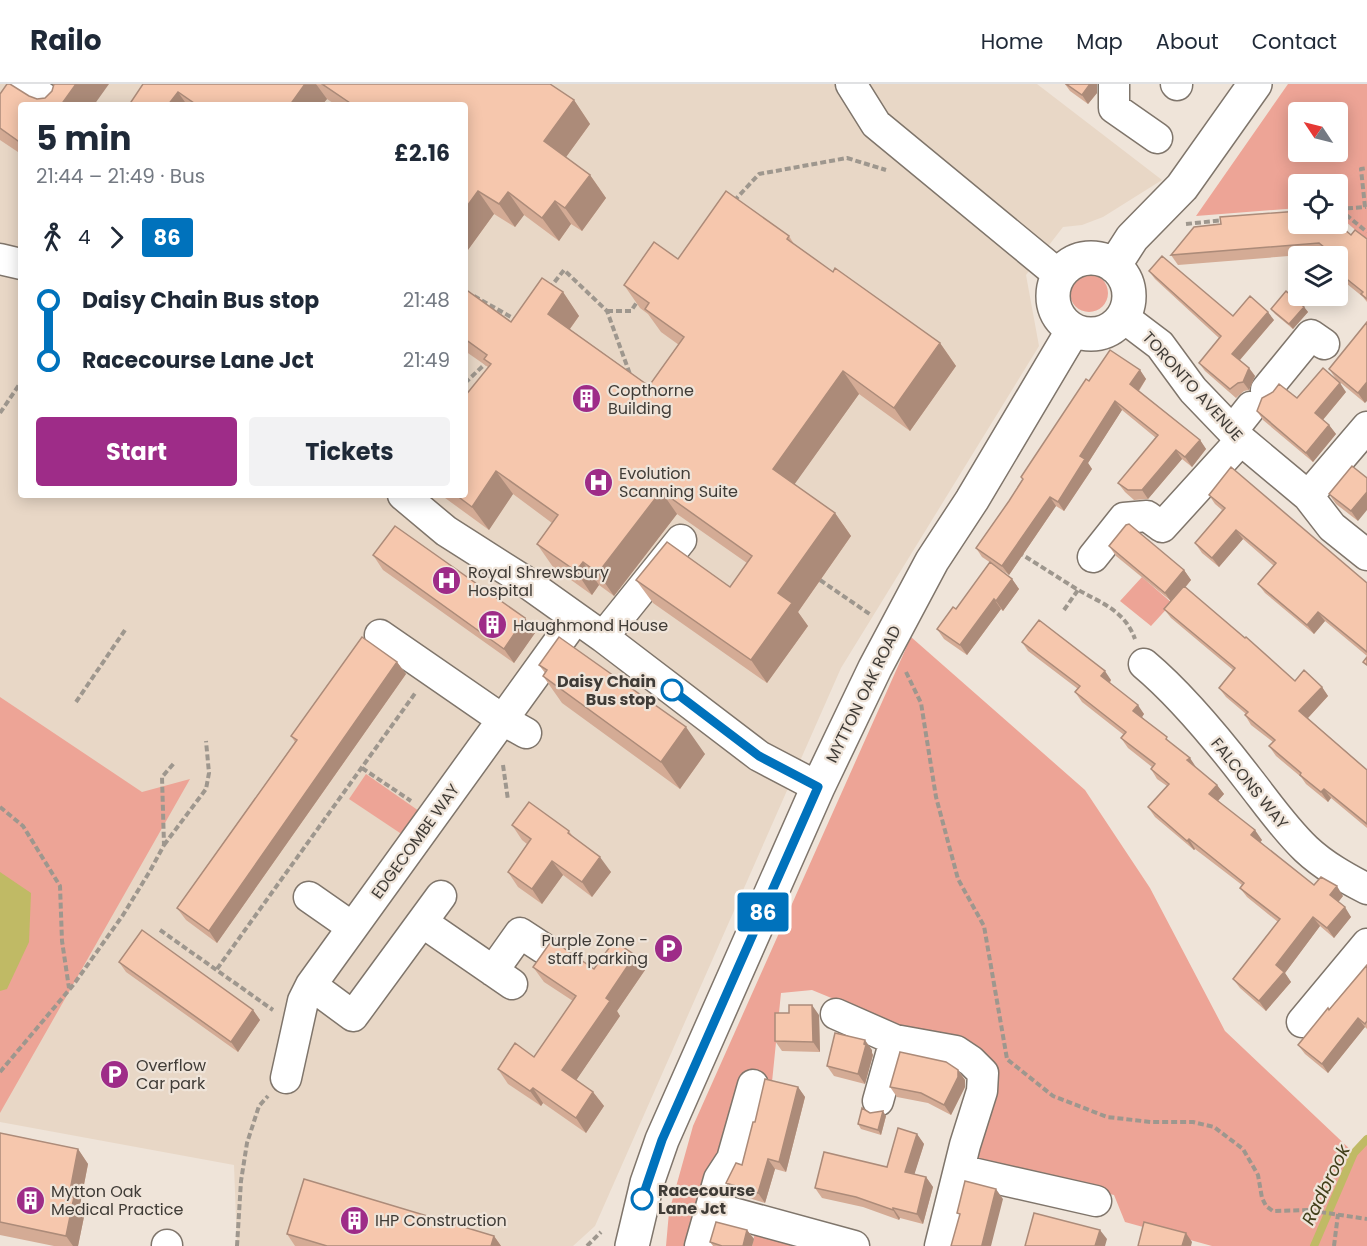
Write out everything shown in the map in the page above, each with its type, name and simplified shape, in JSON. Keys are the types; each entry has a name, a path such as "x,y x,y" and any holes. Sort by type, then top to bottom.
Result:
{"main road":[{"path":"1114,266 1131,238 1182,187 1255,84"},
{"path":"1084,258 1095,258 1114,266 1122,274 1129,295 1128,306 1123,317 1106,332 1084,334 1073,330 1062,322 1055,312 1052,300 1053,287 1059,275 1066,267 1084,258"},
{"name":"MYTTON OAK ROAD","path":"632,1246 647,1183 662,1140 818,787 874,668 926,571 972,500 1073,330"}],"street":[{"path":"23,84 50,102"},
{"path":"851,84 876,124 1059,275"},
{"path":"1114,84 1114,108 1157,138"},
{"path":"0,259 18,263"},
{"name":"TORONTO AVENUE","path":"1123,317 1160,345 1193,390 1236,435 1308,496 1332,527 1367,555"},
{"path":"1093,557 1124,518 1147,516 1162,527 1236,435 1258,398 1311,335 1324,344"},
{"path":"1308,496 1367,427"},
{"path":"407,498 446,531 523,580 603,637 759,756 818,787"},
{"path":"603,637 639,613 681,540"},
{"name":"EDGECOMBE WAY","path":"286,1078 296,1026 303,1001 311,986 434,817 514,727 576,618"},
{"path":"380,634 514,727"},
{"name":"FALCONS WAY","path":"1144,663 1159,676 1230,755 1285,828 1307,850 1340,875 1367,890"},
{"path":"311,986 353,1016 441,896"},
{"path":"309,897 352,927"},
{"path":"422,922 502,977 520,933 543,948"},
{"path":"1302,1022 1367,944"},
{"path":"836,1014 895,1040 956,1051 983,1073 982,1091 940,1246"},
{"path":"878,1101 895,1040"},
{"path":"753,1085 732,1159 719,1179 705,1229 854,1246"},
{"path":"962,1158 1096,1201"}],"path":[{"path":"733,202 759,174 847,158 889,170 906,148"},
{"path":"1348,208 1366,207 1361,169 1367,168"},
{"path":"1348,216 1367,232"},
{"path":"1179,220 1185,224 1230,220"},
{"path":"548,291 564,270 607,310 635,388"},
{"path":"468,293 521,322 515,331"},
{"path":"607,310 631,311 644,293"},
{"path":"468,380 493,356"},
{"path":"0,412 18,386"},
{"path":"1017,552 1119,614 1130,626 1144,663"},
{"path":"820,580 872,615"},
{"path":"1064,610 1078,590"},
{"path":"76,702 125,630"},
{"path":"902,662 921,703 936,797 958,879 984,926 1007,1060 1006,1070"},
{"path":"217,969 432,670"},
{"path":"0,1072 70,989 123,915 164,845 206,789 209,772 206,741"},
{"path":"164,845 162,777 175,762"},
{"path":"362,768 434,817"},
{"path":"0,807 23,826 60,886 62,941 70,989"},
{"path":"160,930 296,1026"},
{"path":"1007,1060 1053,1096 1107,1117 1151,1122 1194,1122 1214,1127 1243,1149 1258,1175 1262,1198 1266,1206 1273,1211 1307,1210 1367,1218"},
{"path":"237,1246 246,1143 259,1106 286,1078"},
{"path":"1334,1246 1336,1213"},
{"path":"587,1246 601,1232"}],"shaded area":[{"name":"Royal Shrewsbury Hospital","path":"0,84 1037,84 1162,180 1103,217 1082,225 1063,227 1026,275 1039,346 841,668 595,1226 573,1246 237,1246 234,1165 0,1122"},
{"path":"1288,84 1367,84 1367,240 1348,224 1348,174 1288,174 1288,209 1196,216"},
{"path":"1089,274 1102,280 1108,293 1102,306 1089,312 1076,306 1070,293 1076,280"},
{"path":"1142,577 1172,603 1151,626 1120,601"},
{"path":"911,637 1085,790 1150,888 1225,1031 1354,1153 1367,1139 1367,1246 1212,1246 1125,1222 1114,1195 977,1164 992,1081 983,1050 897,1025 812,990 781,993 772,1082 723,1153 713,1158 686,1246 666,1246 669,1212 693,1126"},
{"path":"0,697 142,792 190,779 0,1113"},
{"path":"366,774 419,811 403,835 349,799"},
{"path":"0,872 31,893 29,942 7,989 0,991"},
{"path":"755,1232 787,1241 791,1246 752,1246"}],"building":[{"path":"7,84 10,84 29,96 37,99 45,98 52,91 54,84 76,84 63,102 18,102 18,141 0,128 0,94"},
{"path":"143,84 305,84 292,102 193,102 178,92 170,102 131,102"},
{"path":"322,84 550,84 574,100 544,141 590,175 565,208 555,201 542,218 508,192 499,204 478,191 468,205 468,102 349,102"},
{"path":"1066,84 1090,84 1082,95"},
{"name":"Copthorne Building","path":"726,191 789,236 787,239 833,272 835,268 940,343 894,408 843,371 773,469 835,513 778,593 792,603 751,660 636,580 667,542 730,587 752,556 661,491 598,573 583,562 576,571 537,544 558,515 496,471 472,507 460,498 468,498 468,392 491,364 484,359 487,355 468,341 468,291 511,322 542,278 563,292 548,314 649,386 684,337 645,309 649,303 624,285 654,242 678,259"},
{"path":"1288,212 1288,234 1348,232 1351,235 1355,230 1367,239 1367,299 1361,294 1363,292 1348,280 1348,246 1323,246 1319,243 1171,255 1194,227 1221,224 1220,217"},
{"path":"1162,256 1233,316 1250,296 1268,312 1232,354 1249,368 1243,382 1230,389 1199,363 1221,336 1149,271"},
{"path":"1286,291 1288,306 1304,307 1289,324 1271,309"},
{"path":"1367,322 1367,382 1358,393 1329,369"},
{"path":"1110,350 1140,370 1130,384 1200,440 1185,457 1176,450 1142,490 1128,490 1118,483 1158,435 1115,401 1080,456 1085,459 1058,502 1050,497 1002,566 976,548 1009,501 1023,479 1021,477 1086,379 1089,381"},
{"path":"1323,368 1340,383 1315,413 1329,425 1306,453 1257,411 1262,398 1273,392 1279,384 1297,398"},
{"path":"1352,466 1367,478 1367,492 1351,511 1329,494"},
{"path":"1231,467 1367,583 1367,652 1318,612 1307,625 1258,584 1276,563 1236,530 1212,558 1195,543 1225,508 1209,495"},
{"path":"1129,524 1184,570 1165,593 1109,546"},
{"path":"395,526 525,618 504,649 373,555"},
{"path":"990,562 1012,579 960,645 937,629 953,607 956,609"},
{"path":"1184,586 1295,681 1304,670 1322,687 1299,711 1367,770 1367,824 1324,789 1321,792 1300,775 1301,773 1269,746 1275,740 1245,715 1248,712 1219,688 1235,668 1164,609"},
{"path":"1039,620 1105,671 1101,676 1138,705 1133,711 1167,737 1166,739 1190,758 1187,760 1217,785 1209,794 1255,830 1251,835 1314,885 1321,877 1337,886 1330,895 1345,907 1327,928 1313,917 1276,965 1284,972 1259,1001 1233,979 1280,919 1240,888 1244,883 1189,839 1187,841 1148,807 1169,784 1151,769 1155,764 1121,738 1126,732 1075,692 1080,686 1022,642"},
{"path":"362,637 397,662 209,931 177,908 297,740 291,736"},
{"path":"559,637 686,727 661,762 543,676 547,670 539,665"},
{"path":"529,802 600,857 582,882 552,861 532,889 508,872 531,839 512,825"},
{"path":"142,930 253,1010 231,1042 119,962"},
{"path":"552,940 594,969 614,941 635,955 606,998 610,1001 562,1070 593,1092 576,1118 533,1088 530,1091 498,1069 515,1043 534,1057 576,996 533,967"},
{"path":"1367,965 1367,1021 1365,1024 1358,1018 1322,1064 1298,1045"},
{"path":"789,1005 812,1005 813,1042 775,1041 775,1013 789,1013"},
{"path":"835,1033 865,1040 866,1045 858,1074 827,1066"},
{"path":"900,1052 946,1062 958,1070 958,1077 944,1105 921,1093 890,1087"},
{"path":"765,1079 798,1087 779,1162 768,1159 758,1193 726,1183 736,1163 742,1165"},
{"path":"862,1108 870,1113 883,1111 878,1130 858,1124"},
{"path":"898,1128 917,1134 905,1172 926,1177 917,1214 893,1208 893,1210 856,1197 815,1188 824,1152 887,1167"},
{"name":"Mytton Oak Medical Practice","path":"0,1133 78,1149 69,1196 74,1197 66,1236 0,1222"},
{"name":"IHP Construction","path":"304,1179 494,1236 491,1246 327,1246 287,1234"},
{"path":"965,1181 996,1189 982,1245 986,1246 951,1246 960,1214 957,1213"},
{"path":"1034,1213 1100,1230 1095,1246 1025,1246"},
{"path":"716,1222 747,1230 743,1246 722,1246 710,1242"},
{"path":"1144,1222 1186,1233 1182,1246 1138,1246"}],"waterway":[{"name":"Radbrook","path":"1314,1246 1354,1153 1367,1139"}],"bus line":[{"name":"86","path":"642,1199 662,1140 818,787 759,756 672,690"}],"place":[{"name":"Copthorne Building","path":"587,399"},
{"name":"Evolution Scanning Suite","path":"598,482"},
{"name":"Royal Shrewsbury Hospital","path":"447,581"},
{"name":"Haughmond House","path":"492,625"},
{"name":"Daisy Chain Bus stop","path":"672,690"},
{"name":"Purple Zone - staff parking","path":"669,949"},
{"name":"Overflow Car park","path":"115,1074"},
{"name":"Racecourse Lane Jct","path":"642,1199"},
{"name":"Mytton Oak Medical Practice","path":"30,1200"},
{"name":"IHP Construction","path":"354,1220"}]}
